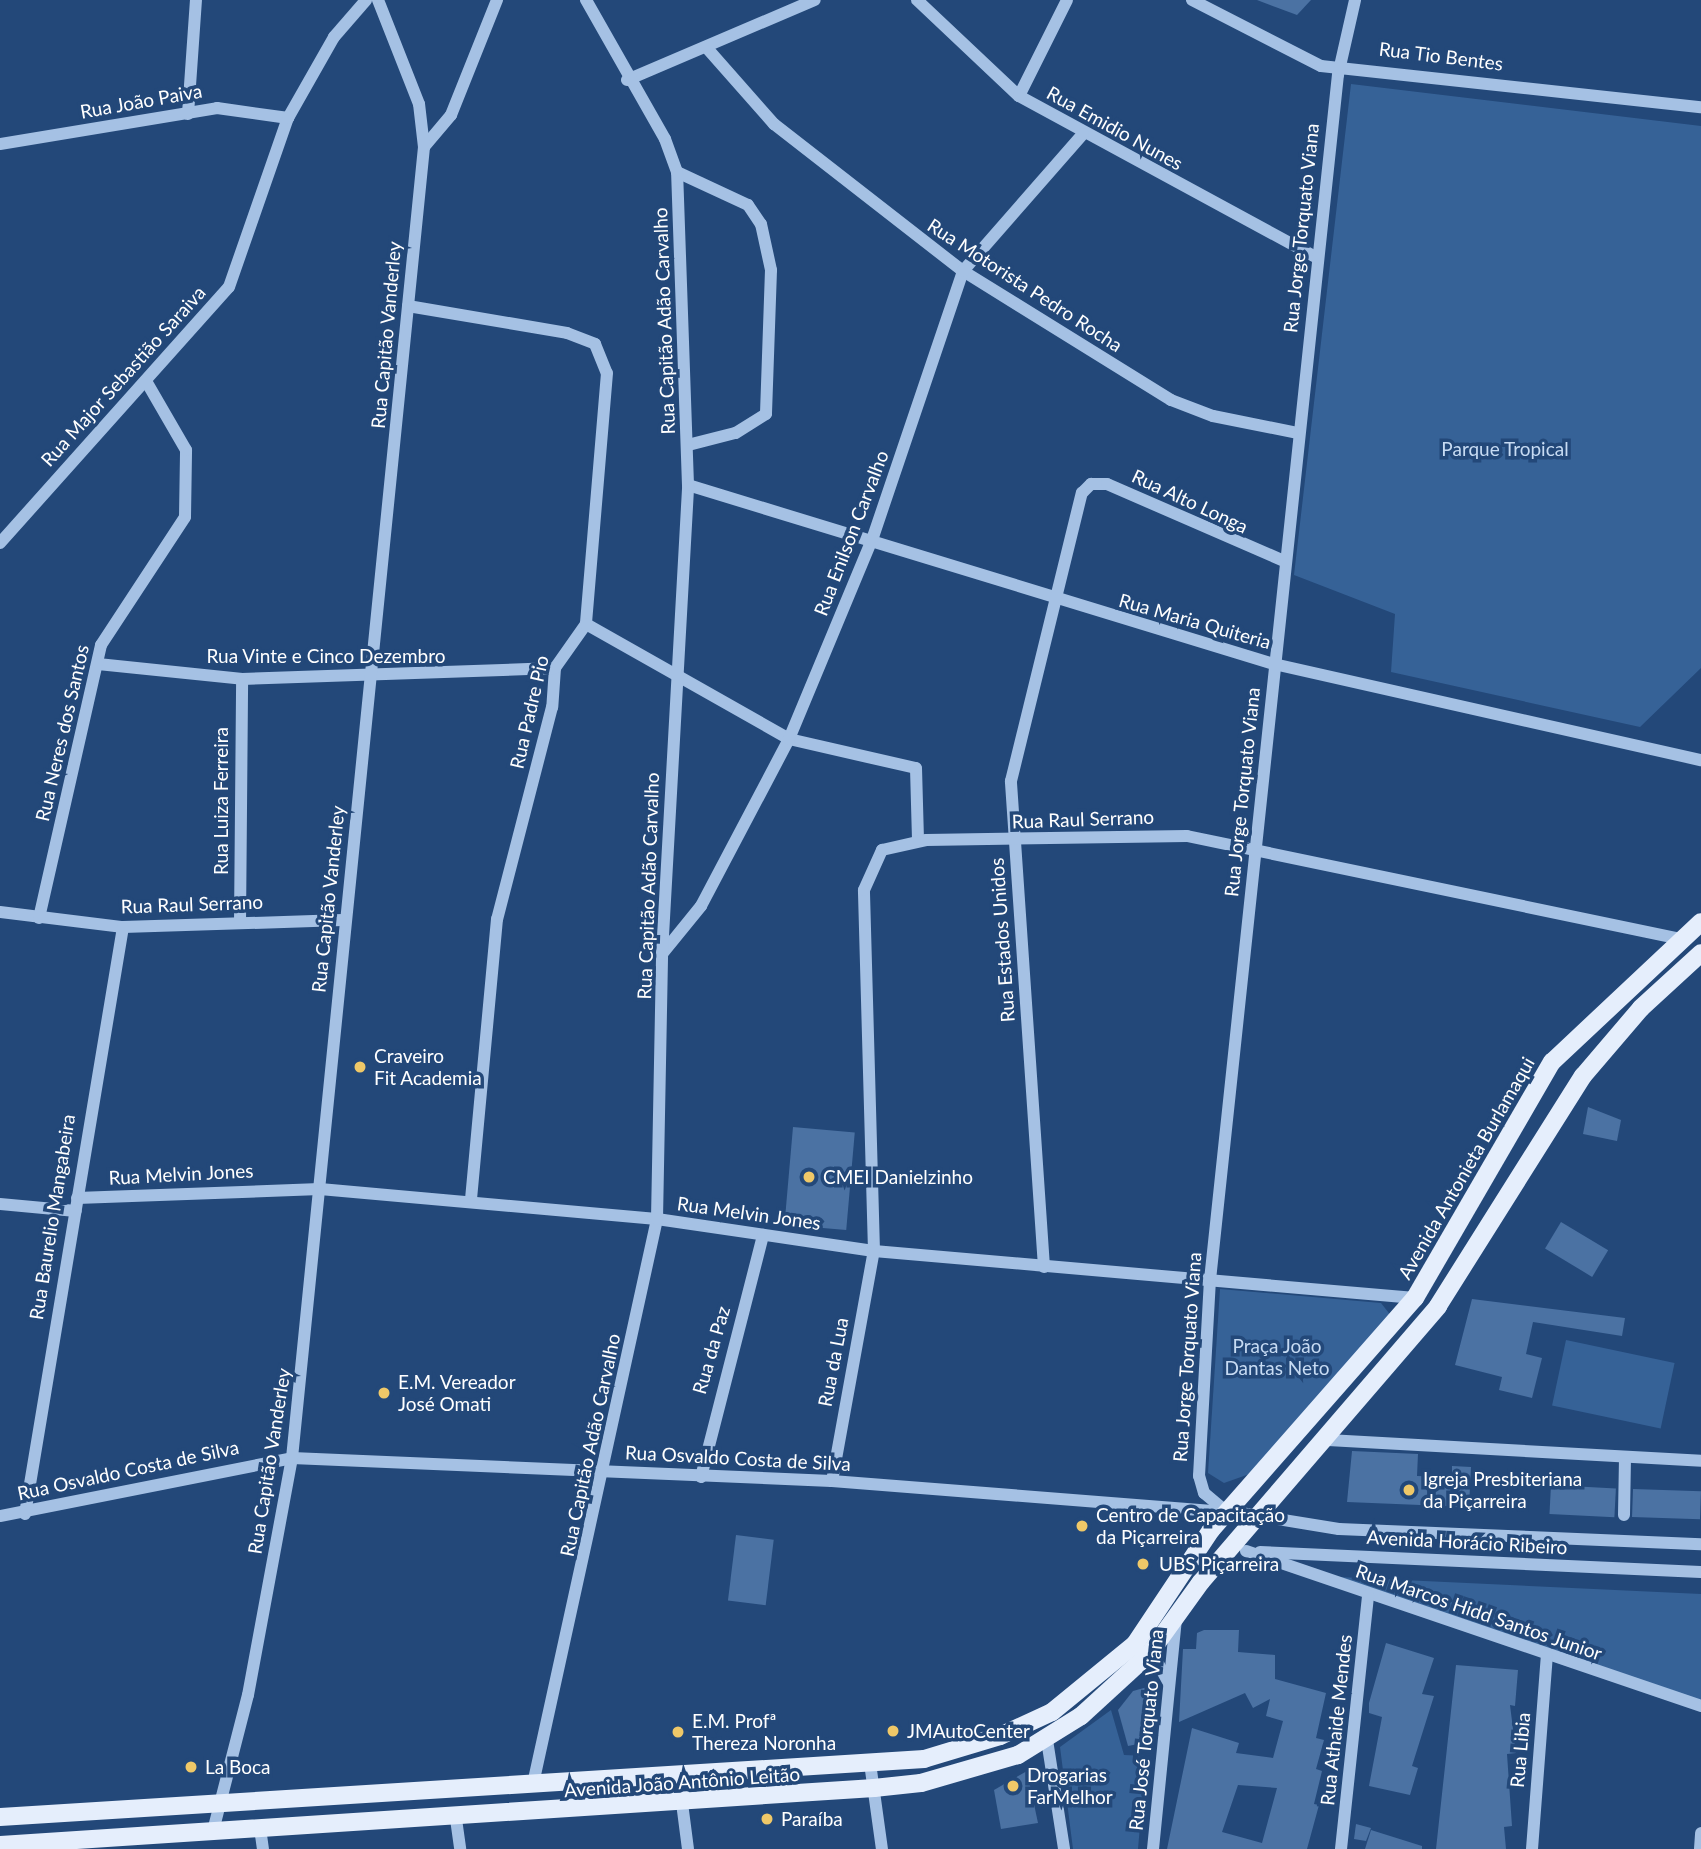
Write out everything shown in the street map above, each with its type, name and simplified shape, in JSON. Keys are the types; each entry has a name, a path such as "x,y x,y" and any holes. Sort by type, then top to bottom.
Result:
{"main road":[{"name":"Avenida Antonieta Burlamaqui","path":"1228,1514 1415,1298 1487,1179 1552,1062 1701,922"},
{"path":"1262,1517 1438,1306 1532,1149 1606,1047 1701,953"},
{"path":"1511,1135 1532,1149"},
{"path":"1487,1179 1508,1190"},
{"name":"Avenida João Antônio Leitão","path":"0,1817 924,1759 1000,1736 1070,1702 1126,1653 1228,1514"},
{"name":"Avenida João Antônio Leitão","path":"0,1845 68,1845 213,1831 456,1819 682,1803 874,1788 952,1776 1047,1740 1149,1654 1176,1615 1239,1550 1262,1517"}],"street":[{"path":"188,114 196,0"},
{"name":"Rua Major Sebastião Saraiva","path":"0,543 146,381 204,321 234,278 288,118 334,37 366,0"},
{"name":"Rua Capitão Vanderley","path":"213,1831 223,1804 292,1458 320,1189 343,920 372,678 424,147 419,104 378,0"},
{"path":"424,147 451,115 497,0"},
{"name":"Rua Capitão Adão Carvalho","path":"533,1784 606,1471 657,1219 662,954 688,485 677,172 665,139 627,80 586,0"},
{"path":"627,80 815,0"},
{"name":"Rua Emidio Nunes","path":"917,0 1019,96 1083,134 1318,258"},
{"path":"1019,96 1067,0"},
{"name":"Rua Tio Bentes","path":"1192,0 1321,66 1339,63 1701,107"},
{"path":"1339,63 1356,0"},
{"name":"Rua Motorista Pedro Rocha","path":"706,47 774,124 963,271 1171,400 1213,416 1298,433"},
{"name":"Rua Jorge Torquato Viana","path":"1228,1514 1204,1493 1199,1476 1210,1280 1284,561 1339,63"},
{"name":"Rua João Paiva","path":"0,144 235,107 288,118"},
{"name":"Rua Enilson Carvalho","path":"662,954 696,915 789,739 873,537 963,271 1083,134"},
{"path":"677,172 748,205 761,224 771,270 766,414 734,433 688,445"},
{"name":"Rua Padre Pio","path":"408,306 566,333 595,344 604,357 607,393 586,624 555,668 552,707 497,919 471,1201"},
{"name":"Rua Neres dos Santos","path":"39,918 98,664 118,614 180,533 185,517 186,450 146,381"},
{"name":"Rua Alto Longa","path":"1082,492 1091,484 1107,484 1284,561"},
{"name":"Rua Maria Quiteria","path":"688,485 873,537 1054,600 1274,664 1701,760"},
{"name":"Rua Estados Unidos","path":"1044,1267 1011,781 1082,492"},
{"path":"586,624 679,673 789,739 916,768 918,841"},
{"name":"Rua Vinte e Cinco Dezembro","path":"98,664 242,679 372,678 555,668"},
{"name":"Rua Luiza Ferreira","path":"240,923 242,679"},
{"name":"Rua Raul Serrano","path":"874,1251 864,890 882,850 918,841 1187,836 1256,846 1681,939"},
{"name":"Rua Raul Serrano","path":"0,912 123,928 343,920"},
{"name":"Rua Baurelio Mangabeira","path":"25,1514 123,928"},
{"name":"Rua Melvin Jones","path":"0,1203 77,1204 320,1189 657,1219 874,1251 1415,1298"},
{"name":"Rua da Paz","path":"701,1477 763,1235"},
{"name":"Rua da Lua","path":"832,1481 874,1251"},
{"path":"1328,1440 1701,1461"},
{"name":"Rua Osvaldo Costa de Silva","path":"0,1516 25,1514 292,1458 832,1481 1228,1514"},
{"path":"1624,1516 1625,1458"},
{"name":"Avenida Horácio Ribeiro","path":"1228,1514 1339,1529 1701,1544"},
{"name":"Avenida Horácio Ribeiro","path":"1239,1550 1701,1572"},
{"name":"Rua Marcos Hidd Santos Junior","path":"1239,1550 1701,1706"},
{"name":"Rua Athaide Mendes","path":"1341,1849 1368,1595"},
{"name":"Rua José Torquato Viana","path":"1153,1849 1176,1615"},
{"path":"1126,1653 1149,1654 1169,1683"},
{"name":"Rua Libia","path":"1532,1849 1547,1655"},
{"path":"1047,1740 1064,1849"},
{"path":"870,1763 882,1849"},
{"path":"682,1803 688,1849"},
{"path":"456,1819 460,1849"},
{"path":"260,1828 263,1849"},
{"path":"1700,1849 1701,1833"}],"green space":[{"name":"Parque Tropical","path":"1351,84 1701,126 1701,668 1640,727 1391,672 1395,614 1294,575"},
{"name":"Praça João Dantas Neto","path":"1220,1289 1381,1303 1392,1317 1258,1471 1224,1483 1208,1473"},
{"path":"1566,1340 1675,1363 1661,1429 1552,1406"},
{"path":"1338,1577 1701,1594 1701,1701"},
{"path":"1111,1710 1124,1755 1146,1756 1138,1849 1073,1849 1060,1747"}],"building":[{"path":"1257,0 1311,0 1297,15"},
{"path":"1588,1107 1621,1120 1617,1141 1583,1134"},
{"path":"793,1127 855,1132 846,1230 784,1225"},
{"path":"1561,1222 1608,1250 1592,1277 1545,1249"},
{"path":"1472,1299 1625,1318 1622,1336 1533,1322 1526,1354 1542,1358 1532,1398 1499,1390 1502,1377 1455,1365"},
{"name":"Igreja Presbiteriana da Piçarreira","path":"1352,1451 1418,1454 1417,1476 1452,1477 1452,1466 1471,1467 1469,1507 1347,1502"},
{"path":"1551,1485 1616,1488 1614,1517 1549,1514"},
{"path":"1633,1489 1701,1491 1700,1519 1632,1517"},
{"path":"736,1535 774,1540 766,1605 728,1601"},
{"path":"1204,1630 1239,1630 1238,1652 1275,1655 1275,1679 1326,1693 1316,1738 1324,1740 1316,1769 1322,1771 1314,1804 1319,1805 1307,1849 1167,1849 1192,1728 1239,1743 1236,1753 1273,1758 1283,1721 1266,1716 1270,1699 1253,1708 1245,1693 1179,1722 1183,1649 1196,1649 1197,1633","holes":["1238,1785 1277,1788 1262,1843 1222,1832"]},
{"path":"1386,1643 1434,1658 1422,1694 1434,1696 1412,1766 1418,1768 1410,1795 1369,1786 1382,1717 1369,1713 1369,1703"},
{"path":"1456,1665 1518,1670 1515,1706 1510,1705 1516,1753 1507,1754 1512,1826 1504,1827 1506,1849 1436,1849"},
{"path":"1151,1686 1148,1742 1128,1746 1118,1710 1133,1691"},
{"path":"1027,1771 1038,1823 1001,1829 994,1790"},
{"path":"1356,1824 1371,1828 1366,1841 1354,1839"},
{"path":"1371,1830 1422,1846 1422,1849 1365,1849"}],"place":[{"name":"Craveiro Fit Academia","path":"360,1067"},
{"name":"CMEI Danielzinho","path":"809,1177"},
{"name":"E.M. Vereador José Omati","path":"384,1393"},
{"name":"Igreja Presbiteriana da Piçarreira","path":"1409,1490"},
{"name":"Centro de Capacitação da Piçarreira","path":"1082,1526"},
{"name":"UBS Piçarreira","path":"1143,1564"},
{"name":"JMAutoCenter","path":"893,1731"},
{"name":"E.M. Profª Thereza Noronha","path":"678,1732"},
{"name":"La Boca","path":"191,1767"},
{"name":"Drogarias FarMelhor","path":"1013,1786"},
{"name":"Paraíba","path":"767,1819"}]}
